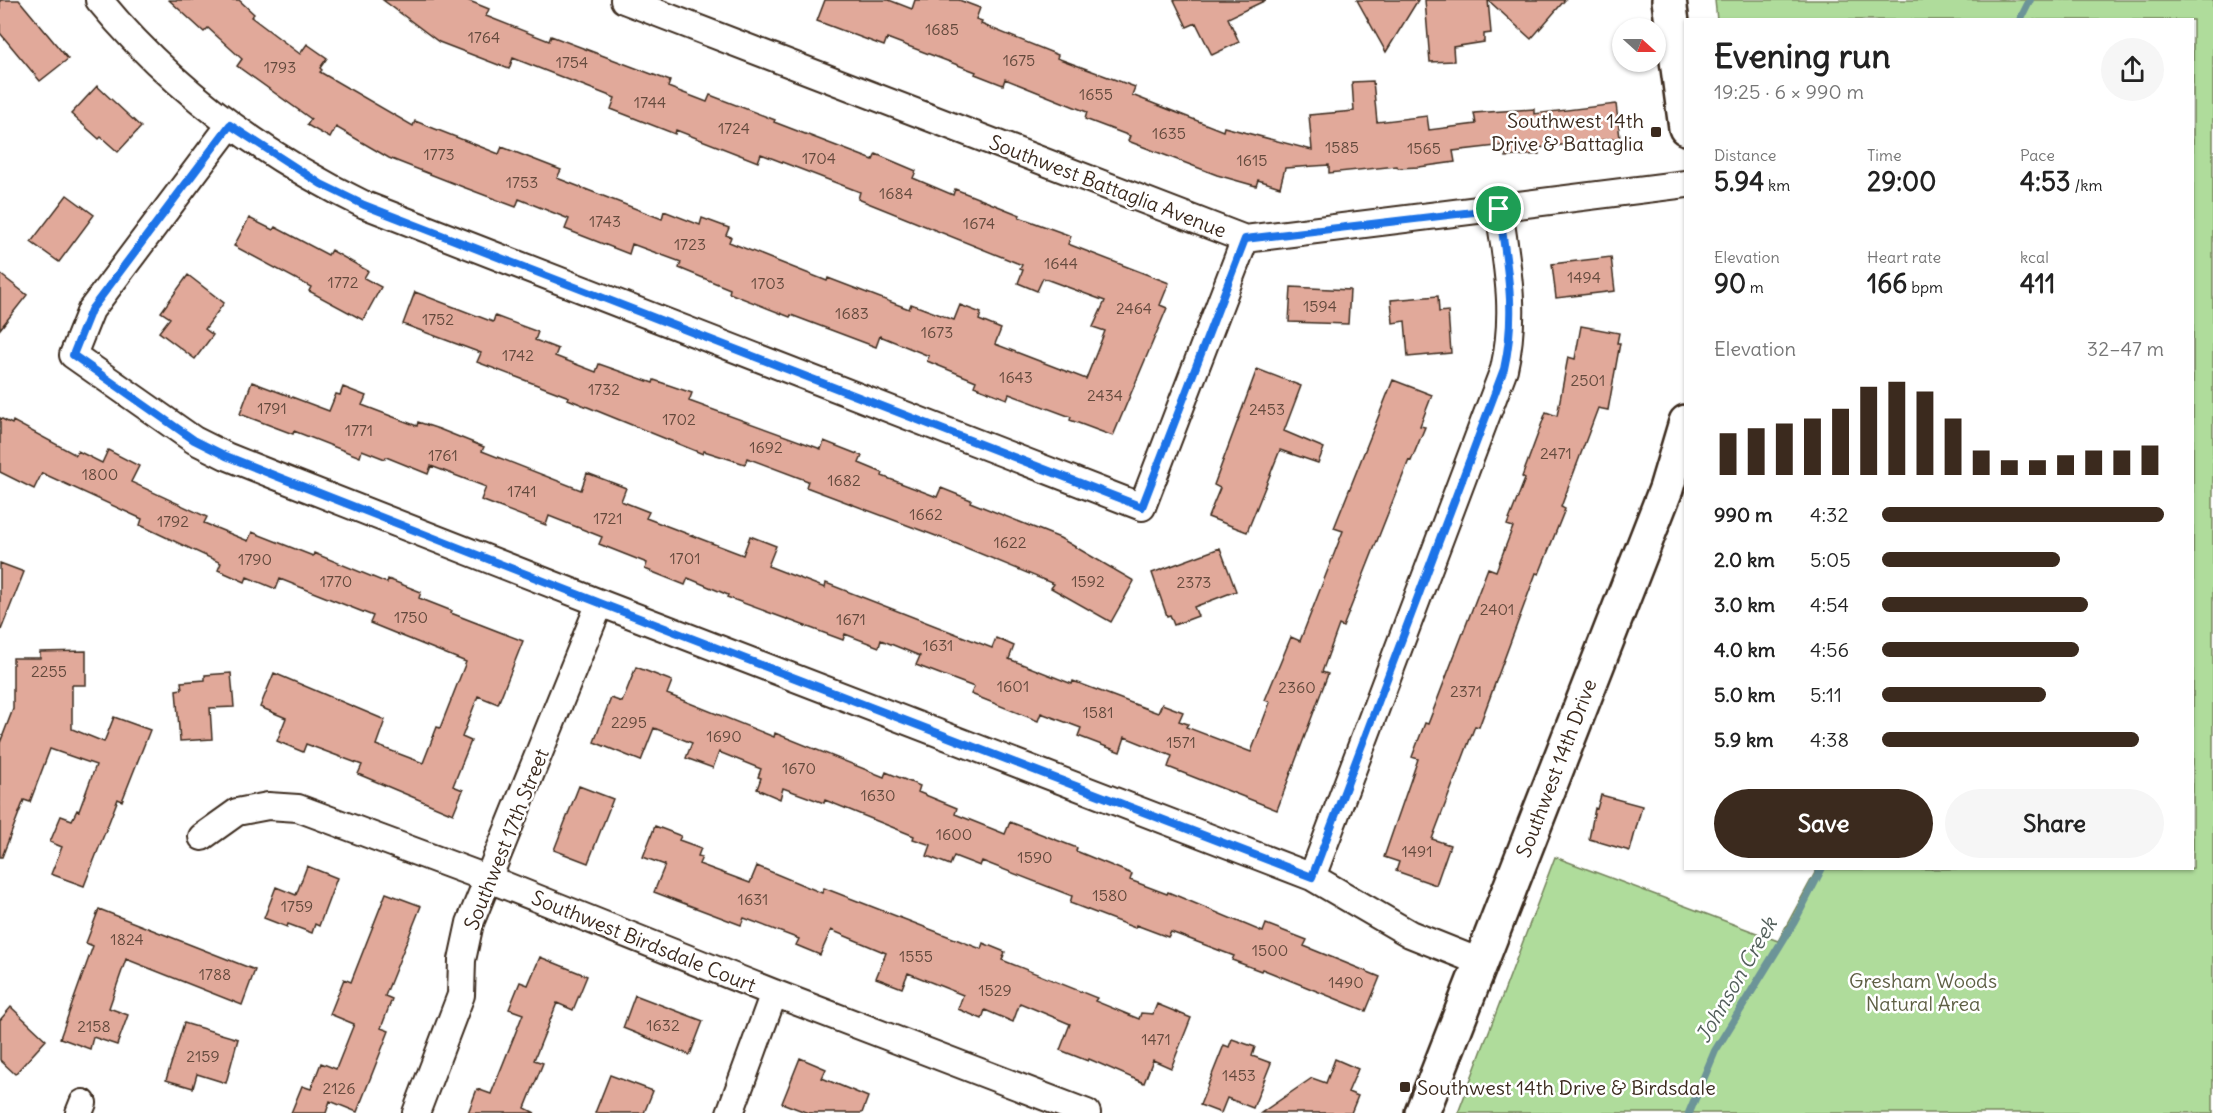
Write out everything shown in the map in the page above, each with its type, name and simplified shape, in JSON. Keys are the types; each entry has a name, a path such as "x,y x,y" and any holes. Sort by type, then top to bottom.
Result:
{"street":[{"path":"99,0 125,33 178,83 230,125 321,184 364,205 1142,507 1245,239"},
{"name":"Southwest Battaglia Avenue","path":"624,0 1245,239 1684,184"},
{"path":"1669,0 1684,113"},
{"path":"230,125 91,310 73,355 194,440 226,456 600,603 1312,877 1410,934 1480,962"},
{"path":"1312,877 1504,369 1510,341 1511,313 1510,284 1499,209"},
{"name":"Southwest 14th Drive","path":"1422,1113 1666,489 1684,429"},
{"name":"Southwest 17th Street","path":"416,1113 461,995 462,960 470,923 600,603"},
{"name":"Southwest Birdsdale Court","path":"202,837 237,812 268,806 298,808 489,879 774,993 1083,1112"},
{"path":"730,1113 774,993"}],"green space":[{"name":"Gresham Woods Natural Area","path":"1715,0 2213,0 2213,1113 1458,1113 1555,857 1778,941 1816,870 2194,870 2194,18 1717,18"}],"building":[{"path":"0,0 19,0 68,59 40,81 0,33"},
{"path":"169,0 239,0 254,14 251,17 300,54 307,44 327,58 320,72 413,126 415,121 499,154 502,147 561,170 557,178 662,219 664,211 700,225 702,218 729,228 726,235 731,237 729,242 827,281 828,278 909,309 911,304 954,320 960,305 981,313 979,320 1001,329 995,344 1086,379 1105,331 1093,327 1105,301 1043,278 1037,291 1018,283 1023,270 1020,269 1022,265 858,199 860,192 761,154 758,162 676,130 675,134 611,109 615,98 513,58 509,69 439,42 383,0 467,0 489,9 486,16 549,41 551,36 670,81 668,87 707,102 710,95 873,160 876,154 916,171 913,178 953,195 955,189 1020,215 1019,217 1071,236 1068,244 1169,283 1160,305 1167,308 1113,436 1070,420 1071,417 1009,394 1007,399 974,386 976,381 927,361 929,356 880,336 876,347 729,293 730,289 679,268 681,262 632,244 629,254 565,229 569,219 519,199 516,207 389,158 336,127 330,138 307,125 311,119 237,66 242,59 208,28 204,32"},
{"path":"825,0 889,0 912,9 915,0 959,0 980,8 976,19 982,21 981,24 1058,55 1057,58 1135,87 1132,95 1223,131 1224,127 1312,150 1309,115 1354,111 1352,82 1373,81 1377,122 1427,116 1429,130 1476,124 1474,113 1534,109 1534,114 1616,104 1620,138 1538,148 1539,154 1506,157 1505,145 1453,151 1455,162 1419,167 1398,168 1397,166 1329,173 1329,165 1285,168 1280,187 1258,180 1256,186 1217,175 1128,141 1130,136 1085,119 1087,112 1005,79 1003,85 975,74 976,72 887,38 884,46 817,21"},
{"path":"1174,0 1266,0 1228,18 1239,42 1212,55 1196,23 1187,27"},
{"path":"1357,0 1418,0 1386,52"},
{"path":"1425,0 1488,0 1491,33 1484,34 1484,42 1453,47 1454,61 1430,62"},
{"path":"1488,0 1565,0 1531,39"},
{"path":"97,86 141,127 118,152 101,137 99,139 71,114"},
{"path":"67,195 94,215 59,262 31,242"},
{"path":"249,218 273,230 275,227 328,255 331,250 368,271 364,278 381,287 363,320 309,291 311,287 234,246"},
{"path":"1611,257 1615,291 1556,298 1552,264"},
{"path":"0,274 27,295 0,329"},
{"path":"188,275 224,303 205,329 213,335 195,359 159,332 170,318 161,312"},
{"path":"1291,287 1350,290 1348,324 1289,322"},
{"path":"415,292 493,322 495,316 538,332 535,340 558,349 555,356 596,372 599,364 653,383 654,380 692,393 689,401 821,449 824,441 862,456 859,463 883,473 882,476 937,497 941,488 971,500 970,502 1060,538 1134,581 1111,622 1051,588 1054,584 952,542 806,487 808,481 747,458 745,464 704,451 703,454 568,399 569,397 477,362 481,353 403,324"},
{"path":"1438,296 1439,312 1448,311 1451,353 1408,357 1405,321 1393,323 1391,300"},
{"path":"1581,326 1619,333 1617,343 1620,343 1608,410 1598,408 1561,507 1565,509 1539,574 1536,573 1479,727 1475,726 1432,839 1450,845 1436,885 1396,871 1399,862 1384,857 1418,759 1412,757 1425,723 1428,724 1488,568 1496,571 1513,527 1507,525 1525,479 1522,477 1546,412 1557,416 1568,357 1575,359"},
{"path":"1257,369 1301,386 1284,431 1324,448 1318,463 1280,450 1247,532 1208,517 1220,488 1214,485"},
{"path":"1393,380 1432,395 1420,426 1425,427 1411,461 1409,460 1343,627 1339,625 1322,672 1328,674 1277,810 1168,767 1172,756 1125,737 1120,752 1078,736 1081,728 1041,713 1038,721 971,694 974,687 916,665 920,656 881,640 879,647 845,634 843,640 727,597 728,595 688,578 685,585 645,569 647,563 599,544 602,537 549,516 546,525 481,500 486,487 431,466 428,474 362,450 360,457 294,431 293,434 240,414 252,382 329,411 336,394 340,395 343,387 366,396 362,405 417,426 418,422 439,429 484,447 482,451 581,490 587,473 626,488 621,501 649,512 646,518 743,555 750,536 776,546 768,566 825,588 826,583 992,648 996,638 1014,646 1009,659 1072,684 1073,681 1158,713 1162,704 1183,712 1179,721 1188,724 1186,727 1251,752 1270,702 1265,700 1291,637 1300,641 1343,531 1334,528"},
{"path":"0,418 12,424 13,421 76,455 78,451 102,463 108,450 139,466 131,482 207,517 204,523 248,541 252,532 313,556 314,553 387,583 388,579 421,592 419,598 452,611 451,613 523,641 498,704 478,696 462,737 471,741 453,786 463,790 453,814 358,774 362,765 306,744 303,752 277,741 286,718 260,707 274,673 385,720 376,745 423,763 437,727 440,728 466,662 370,623 373,616 280,579 276,589 247,577 245,582 218,570 221,563 140,525 142,519 42,473 34,489 0,472"},
{"path":"1220,548 1236,591 1194,607 1198,616 1174,625 1170,615 1167,616 1152,573"},
{"path":"0,563 24,572 1,630 0,630"},
{"path":"86,651 86,685 72,685 72,729 104,742 114,717 150,730 122,801 118,799 84,886 51,874 62,847 50,842 61,816 72,820 77,810 79,811 96,765 50,749 30,802 24,800 2,857 0,857 0,743 13,709 13,658 40,658 40,652"},
{"path":"636,667 672,681 667,694 774,737 775,733 884,777 886,772 920,786 918,792 957,808 955,814 1005,834 1010,822 1077,848 1076,851 1132,874 1130,880 1167,894 1168,892 1263,932 1266,924 1307,940 1304,946 1380,977 1366,1011 1262,969 1261,971 1232,960 1234,956 1171,932 1168,937 1136,925 1135,928 1070,903 1072,896 982,861 980,866 954,856 950,865 927,856 931,845 913,839 914,836 825,800 824,803 783,788 780,799 757,789 761,769 719,752 713,768 686,758 692,743 654,728 641,761 594,742 611,698 622,702"},
{"path":"231,673 234,707 210,708 212,739 180,741 176,690 182,689 181,682 205,680 205,675"},
{"path":"579,786 613,799 588,863 554,850"},
{"path":"1601,795 1642,806 1630,851 1589,839 1595,808 1597,809"},
{"path":"655,826 681,836 679,840 701,848 698,856 702,857 699,864 750,883 757,866 822,893 824,888 981,949 983,943 1005,952 1002,960 1097,998 1095,1001 1139,1019 1141,1013 1153,1014 1157,1004 1191,1018 1171,1068 1153,1060 1144,1083 1089,1059 1088,1061 1060,1050 1070,1024 1020,1003 1013,1022 985,1010 982,1019 958,1009 963,995 908,973 902,988 876,978 886,953 831,930 820,955 796,945 799,939 744,918 741,925 654,892 665,865 643,857"},
{"path":"307,866 337,878 319,926 315,924 312,933 264,918 276,887 296,895"},
{"path":"386,893 421,906 385,996 392,999 381,1028 389,1031 357,1112 330,1101 326,1113 291,1113 302,1086 311,1089 321,1063 336,1069 354,1024 330,1014 344,979 351,982"},
{"path":"99,909 255,970 242,1005 126,959 109,1008 128,1015 117,1045 93,1037 90,1049 60,1038 93,946 86,943"},
{"path":"540,957 587,976 573,1010 557,1003 534,1060 543,1063 525,1108 535,1113 468,1113 477,1089 491,1094 523,1014 509,1009 520,982 528,985"},
{"path":"635,995 703,1021 690,1055 623,1028"},
{"path":"11,1007 46,1040 15,1074 0,1060 0,1020"},
{"path":"184,1023 238,1039 226,1083 197,1074 193,1088 166,1080"},
{"path":"1232,1039 1255,1047 1252,1056 1271,1063 1253,1108 1227,1098 1221,1113 1200,1105 1224,1045 1229,1047"},
{"path":"800,1058 826,1069 822,1078 868,1097 862,1113 808,1113 782,1103"},
{"path":"1335,1059 1358,1069 1348,1092 1358,1096 1351,1113 1261,1113 1312,1078 1326,1083"},
{"path":"610,1075 653,1091 644,1113 595,1113"}],"waterway":[{"name":"Johnson Creek","path":"2021,18 2030,0"},
{"name":"Johnson Creek","path":"1689,1113 1715,1051 1794,922 1821,870"}],"place":[{"name":"Southwest 14th Drive & Battaglia","path":"1656,132"},
{"name":"Southwest 14th Drive & Birdsdale","path":"1405,1087"}],"route":[{"path":"230,125 321,184 364,205 1142,507 1245,239 1499,209 1510,284 1511,313 1510,341 1504,369 1492,406 1312,877 600,603 226,456 194,440 73,355 91,310 230,125"}]}
